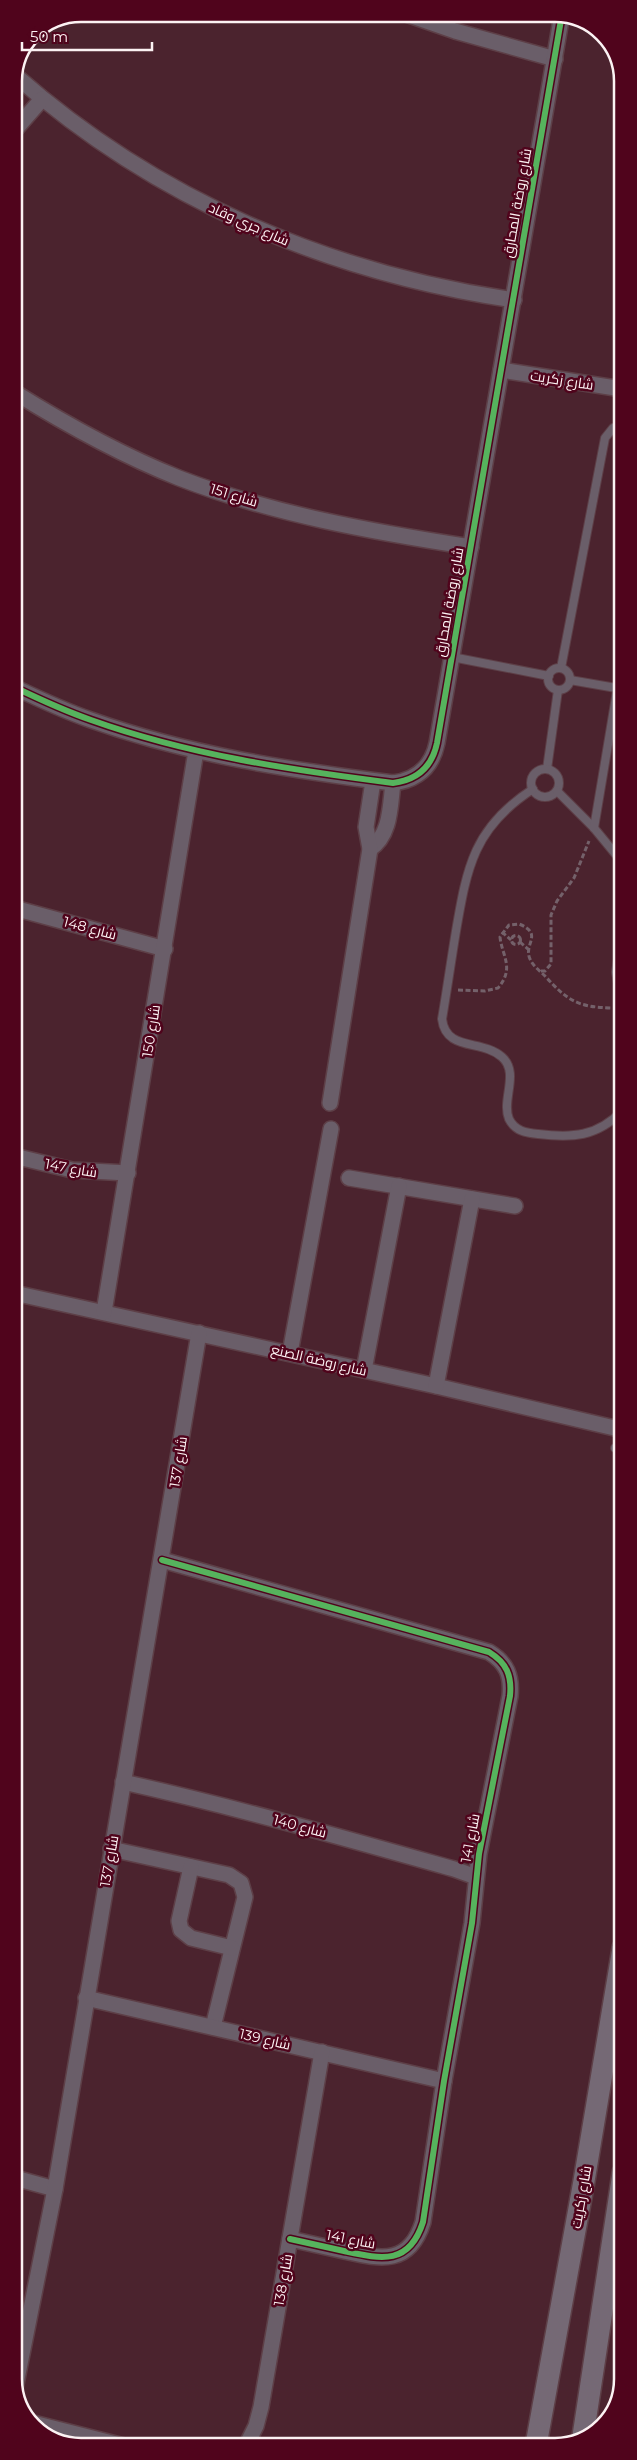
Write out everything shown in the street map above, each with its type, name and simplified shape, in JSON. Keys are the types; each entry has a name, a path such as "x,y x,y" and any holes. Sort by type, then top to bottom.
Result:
{"street":[{"path":"432,23 555,59"},
{"name":"شارع روضة المحارق","path":"23,691 91,720 196,750 283,769 393,783 411,779 419,774 431,761 437,744 561,23"},
{"name":"شارع جري وقاد","path":"23,82 98,142 141,170 186,195 278,238 372,271 421,284 514,300"},
{"path":"23,121 42,99"},
{"name":"شارع زكريت","path":"501,370 614,388"},
{"name":"شارع 151","path":"23,397 95,440 181,478 237,496 326,520 471,547"},
{"name":"شارع 150","path":"104,1312 165,949 196,750"},
{"path":"330,1103 370,849 366,826 373,780"},
{"path":"370,849 384,835 393,783"},
{"name":"شارع 148","path":"23,910 165,949"},
{"path":"290,1353 330,1129"},
{"name":"شارع 147","path":"23,1158 72,1170 128,1173"},
{"path":"349,1178 515,1206"},
{"path":"364,1370 399,1186"},
{"path":"436,1386 472,1199"},
{"name":"شارع روضة الصنع","path":"23,1295 198,1332 614,1428"},
{"name":"شارع 137","path":"23,2349 55,2189 111,1849 162,1560 198,1332"},
{"name":"شارع 141","path":"162,1560 489,1652 503,1662 510,1678 510,1696 476,1877 472,1924 444,2081 423,2222 413,2244 400,2254 384,2258 290,2239"},
{"name":"شارع 140","path":"123,1782 205,1800 280,1820 454,1869 476,1877"},
{"path":"111,1849 236,1878 244,1890 245,1896 213,2027"},
{"path":"191,1867 179,1921 181,1930 191,1938 232,1948"},
{"name":"شارع 139","path":"86,1998 444,2081"},
{"name":"شارع زكريت","path":"537,2438 584,2181 614,2002"},
{"name":"شارع 138","path":"250,2437 261,2408 322,2052"},
{"path":"23,2180 55,2189"},
{"path":"584,2430 614,2232"},
{"path":"48,2427 86,2437"}],"lane":[{"path":"561,668 605,438 614,428"},
{"path":"452,657 549,676"},
{"path":"558,690 550,684 549,676 552,671 561,668"},
{"path":"558,690 566,688 570,680 569,674 561,668"},
{"path":"570,680 614,688"},
{"path":"547,770 558,690"},
{"path":"594,828 614,721"},
{"path":"547,770 553,771 559,780 557,791 547,797 541,796 533,789 532,783 536,772 547,770"},
{"path":"533,789 498,817 474,854 464,883 442,1019 446,1033 459,1042 496,1053 505,1060 510,1076 507,1111 512,1124 518,1130 525,1133 556,1136 580,1135 603,1127 614,1118"},
{"path":"557,791 594,828 614,852"}],"path":[{"path":"540,971 545,971 551,964 550,924 554,906 574,878 594,828"},
{"path":"447,990 485,991 498,988 504,978 507,961 500,943 502,932 514,923 526,926 533,937 529,950 531,960 563,995 576,1003 589,1007 614,1008"},
{"path":"502,932 516,945 520,942"},
{"path":"511,940 517,935 520,942 529,950"}],"cycle path":[{"path":"23,691 72,713 128,732 203,752 278,767 393,783 409,779 422,771 427,765 437,743 560,23"},
{"path":"162,1560 489,1652 504,1665 509,1676 510,1696 479,1854 472,1923 444,2081 423,2222 410,2246 402,2253 392,2256 370,2256 290,2239"}]}
